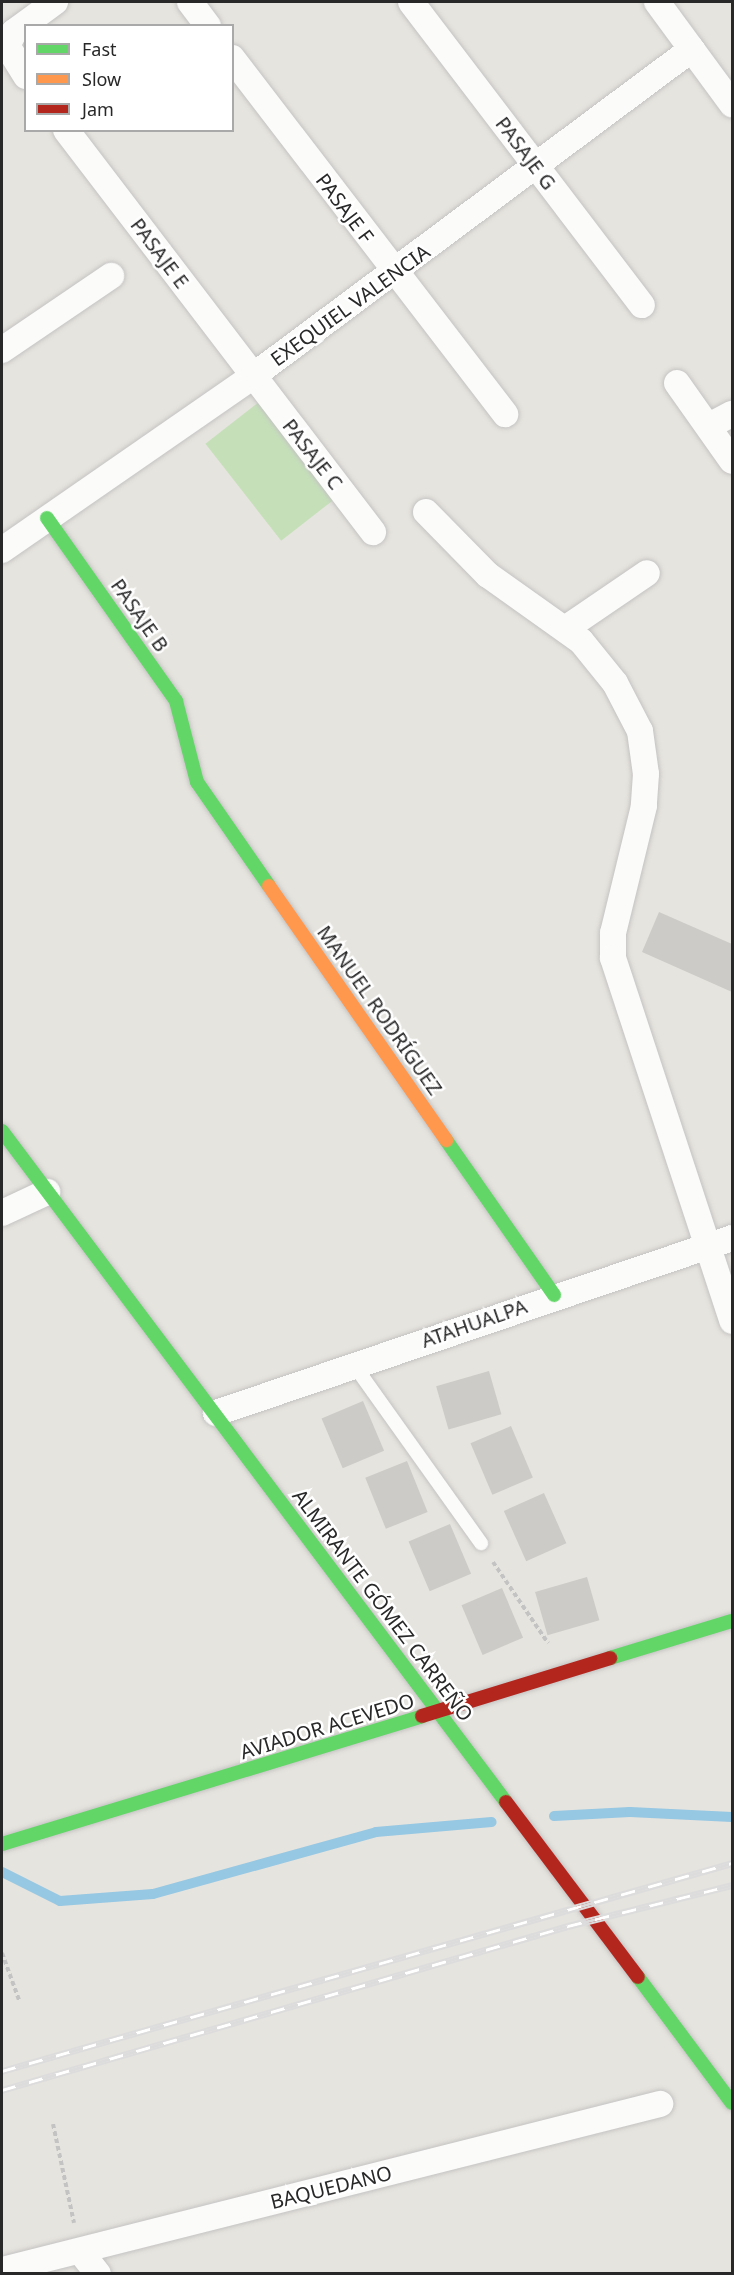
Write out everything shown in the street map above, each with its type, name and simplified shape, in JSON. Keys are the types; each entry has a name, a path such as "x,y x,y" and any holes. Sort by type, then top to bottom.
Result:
{"street":[{"path":"28,24 55,2"},
{"path":"190,2 206,24"},
{"name":"PASAJE G","path":"411,2 642,305"},
{"path":"657,2 732,104"},
{"path":"24,27 10,39 9,52 24,73"},
{"name":"EXEQUIEL VALENCIA","path":"2,550 253,376 692,49"},
{"name":"PASAJE F","path":"234,61 394,273 505,414"},
{"name":"PASAJE E","path":"68,132 253,376"},
{"path":"2,350 111,276"},
{"name":"PASAJE C","path":"253,376 373,532"},
{"path":"677,383 732,461"},
{"path":"709,426 732,414"},
{"path":"426,512 488,574 581,641 615,683 640,731 646,774 644,806 613,933 613,958 732,1321"},
{"name":"PASAJE B","path":"47,518 176,701 186,742"},
{"path":"565,630 647,573"},
{"name":"MANUEL RODRÍGUEZ","path":"186,742 197,782 554,1295"},
{"name":"ALMIRANTE GÓMEZ CARREÑO","path":"2,1131 732,2103"},
{"path":"2,1213 47,1191"},
{"name":"ATAHUALPA","path":"216,1413 554,1295 732,1238"},
{"name":"AVIADOR ACEVEDO","path":"2,1844 440,1713 732,1621"},
{"name":"BAQUEDANO","path":"2,2270 660,2104"},
{"path":"80,2251 98,2274"}],"lane":[{"path":"354,1365 481,1544"}],"path":[{"path":"481,1544 566,1672"},
{"path":"2,1953 19,2000"},
{"path":"53,2124 80,2251"}],"green space":[{"path":"259,402 335,499 281,541 205,444"}],"building":[{"path":"659,912 732,944 732,992 642,952"},
{"path":"489,1371 501,1414 449,1429 436,1386"},
{"path":"363,1401 384,1451 343,1468 322,1419"},
{"path":"511,1426 533,1478 492,1495 470,1443"},
{"path":"407,1461 428,1512 386,1529 365,1478"},
{"path":"544,1493 566,1543 526,1561 504,1511"},
{"path":"450,1524 471,1574 430,1591 409,1542"},
{"path":"587,1577 599,1620 547,1635 535,1592"},
{"path":"502,1588 523,1638 483,1655 461,1605"}],"waterway":[{"path":"554,1816 630,1812 732,1817"},
{"path":"2,1872 60,1901 153,1894 376,1832 492,1822"}],"railway":[{"path":"2,2071 732,1863"},
{"path":"2,2090 568,1926 732,1885"}],"traffic: fast":[{"path":"47,518 176,701 197,782 269,886"},
{"path":"2,1131 506,1802"},
{"path":"446,1140 554,1295"},
{"path":"610,1658 732,1621"},
{"path":"2,1844 422,1716"},
{"path":"638,1977 732,2103"}],"traffic: slow":[{"path":"269,886 446,1140"}],"traffic: jam":[{"path":"422,1716 610,1658"},
{"path":"506,1802 638,1977"}]}
